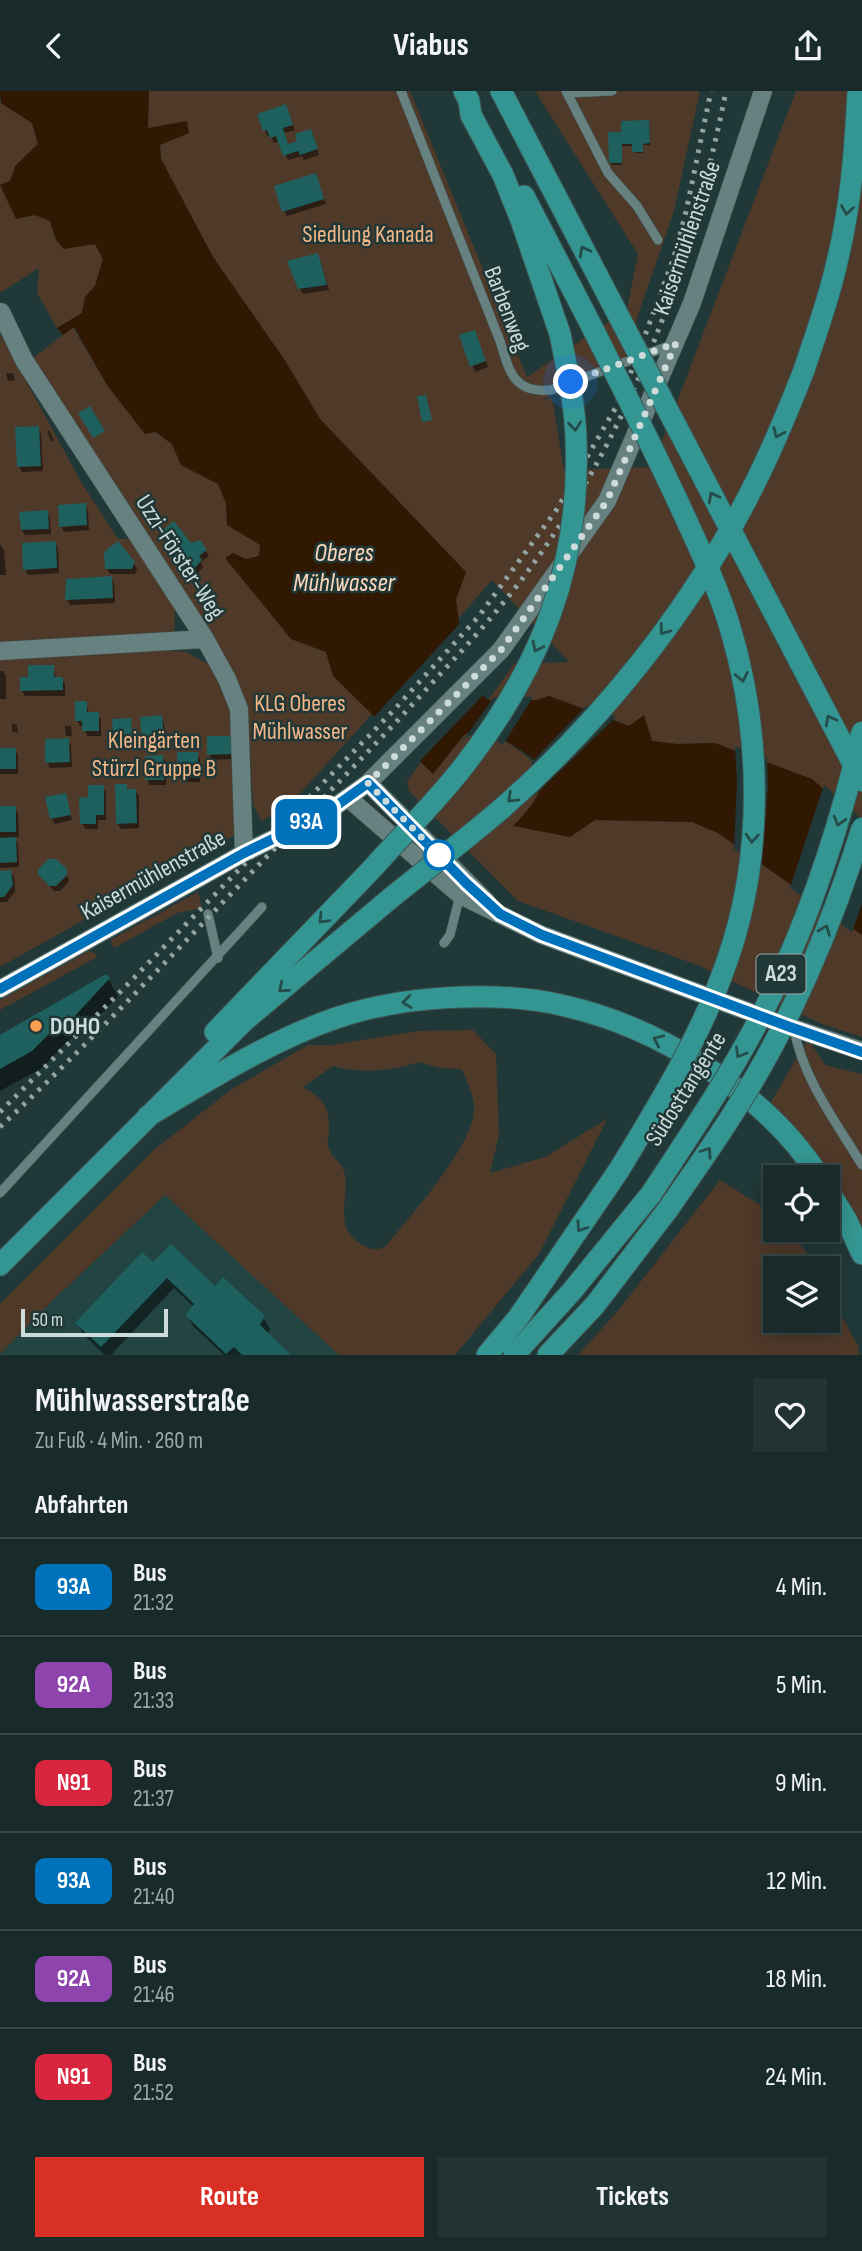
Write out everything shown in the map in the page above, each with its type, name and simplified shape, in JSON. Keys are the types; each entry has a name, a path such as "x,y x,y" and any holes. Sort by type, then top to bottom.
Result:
{"highway":[{"path":"500,91 862,781"},
{"path":"0,1265 244,1021 500,810 563,750 623,684 677,614 717,552 750,493 778,435 804,370 838,260 855,154 858,91"},
{"path":"148,1116 221,1024 371,870 461,769 494,724 522,678 544,634 560,587 572,537 577,491 576,437 571,389 560,334 521,221 503,175 471,115 467,96"},
{"path":"467,96 481,111 590,323 711,575 727,619 746,695 754,769 754,808 747,881 727,962 694,1041 666,1094 619,1170 518,1318 487,1355"},
{"name":"Südosttangente","path":"514,1355 572,1291 651,1194 712,1102 756,1025 792,950 829,855 862,731"},
{"name":"Südosttangente","path":"548,1355 595,1305 669,1208 733,1115 778,1037 814,961 852,862 862,828"},
{"path":"148,1116 262,1049 337,1018 403,1002 503,997 561,1005 612,1020 665,1044 701,1064 754,1104 788,1137 810,1165"},
{"path":"840,1209 862,1254"}],"street":[{"name":"Kaisermühlenstraße","path":"0,989 244,853 326,813 368,783 501,650 607,501 692,303 763,91"},
{"name":"Uzzi-Förster-Weg","path":"1,312 24,360 205,639 227,679 239,709 244,853"},
{"path":"0,651 205,639"},
{"path":"368,783 500,914"},
{"path":"348,798 460,895 542,935 794,1029 862,1051"}],"lane":[{"name":"Barbenweg","path":"401,91 500,341 511,376 525,388 551,390 676,343"},
{"path":"612,91 567,92 608,173 637,206 658,240"},
{"path":"444,943 450,935 460,895"},
{"path":"0,1193 262,907"},
{"path":"208,914 218,958"},
{"path":"794,1029 798,1048 812,1082 862,1165"}],"shaded area":[{"path":"166,1194 340,1355 0,1355 52,1301"}],"green space":[{"name":"Siedlung Kanada","path":"149,91 410,91 527,377 627,309 638,254 535,91 700,91 674,211 637,318 629,360 542,400 552,398 564,470 652,467 796,91 862,91 862,823 715,743 677,744 651,741 630,726 549,696 537,700 488,700 514,664 569,662 492,580 458,619 456,600 428,532 320,419 284,359 213,257 161,159 160,145 188,133 148,128"},
{"path":"0,100 32,123 38,145 26,155 16,219 35,215 50,221 56,240 95,244 103,259 95,286 85,297 82,313 57,328 37,293 39,268 0,293"},
{"name":"KLG Oberes Mühlwasser","path":"73,327 107,385 145,433 155,432 172,444 181,465 218,484 226,503 227,525 261,545 259,556 246,559 291,639 326,652 333,676 373,713 295,799 262,821 253,805 247,707 233,677 33,358"},
{"path":"0,333 80,480 118,539 130,539 175,609 174,636 0,646"},
{"name":"Kleingärten Stürzl Gruppe B","path":"139,648 186,652 210,665 232,704 235,835 0,967 0,658"},
{"path":"482,726 528,757 537,767 541,778 540,791 531,807 514,825 570,837 595,820 692,822 718,833 862,935 862,1037 822,1024 700,966 518,901 409,791 407,781 421,762 433,774 464,735"},
{"path":"198,892 202,908 177,913 114,948 112,939"},
{"path":"89,951 97,957 0,1010 0,1000"},
{"path":"473,1030 496,1054 499,1135 490,1173 545,1157 607,1119 539,1254 455,1355 339,1355 165,1195 0,1354 0,1304 155,1149 232,1089 308,1045 331,1045 418,1031","holes":["419,1062 440,1068 462,1069 473,1100 471,1125 439,1181 386,1246 368,1248 347,1230 344,1213 345,1175 328,1146 329,1121 324,1104 303,1087 333,1066 376,1070"]},
{"path":"808,1039 825,1065 862,1074 862,1229 840,1190 840,1165 823,1165 811,1148 768,1107"},
{"path":"720,1180 763,1207 763,1242 798,1242 809,1256 763,1256 763,1333 840,1333 840,1312 858,1346 859,1355 578,1355 617,1312"}],"water":[{"name":"Oberes Mühlwasser","path":"0,91 149,91 148,128 187,121 189,133 160,145 161,159 213,257 284,359 320,419 466,572 456,600 468,683 488,700 537,700 549,696 629,726 644,715 652,741 677,744 715,743 812,779 862,823 862,935 718,833 692,822 595,820 570,837 513,826 532,804 541,786 540,768 534,760 482,726 464,735 433,774 333,676 326,652 291,639 225,558 233,553 246,559 259,556 260,545 227,525 226,503 218,484 181,465 172,444 156,432 145,434 107,385 74,327 63,335 57,328 82,313 85,297 95,286 103,259 95,244 64,249 56,240 50,221 35,215 16,219 0,185 10,181 15,166 38,144 32,123 1,103"}],"pier":[{"path":"462,621 471,681 485,693 417,764 373,718"},
{"path":"494,697 533,697 503,745 482,730 466,738 460,745"},
{"path":"586,706 616,717 533,797 539,779 531,763"},
{"path":"735,746 767,758 768,787 761,868 734,849 737,782"},
{"path":"824,785 862,819 862,904 852,932 790,888"}],"building":[{"path":"286,104 293,125 283,128 288,144 297,141 295,134 311,129 318,149 300,155 298,151 283,156 276,136 270,138 267,130 263,131 257,114"},
{"path":"649,120 650,143 643,144 643,152 632,152 632,144 622,144 622,163 609,163 608,132 621,132 621,121"},
{"path":"316,173 324,199 282,212 274,186"},
{"path":"318,253 327,285 298,289 287,261"},
{"path":"475,330 486,361 470,367 459,335"},
{"path":"426,395 432,420 422,422 417,396"},
{"path":"90,406 105,431 93,438 78,413"},
{"path":"39,426 41,466 17,467 15,427"},
{"path":"86,503 87,525 59,527 58,505"},
{"path":"48,510 49,529 21,530 19,512"},
{"path":"174,521 191,543 200,540 207,550 199,556 202,560 191,572 187,567 182,571 179,567 183,564 171,548 178,543 173,535 169,538 163,530"},
{"path":"56,541 57,568 23,570 22,543"},
{"path":"118,541 135,562 132,569 105,569 104,552"},
{"path":"112,576 113,598 65,600 66,579"},
{"path":"28,665 54,665 54,677 63,677 63,690 20,691 20,677 28,677"},
{"path":"75,701 87,701 87,712 99,712 99,731 82,731 82,721 75,721"},
{"path":"162,715 164,738 142,740 140,717"},
{"path":"131,718 132,735 113,736 112,719"},
{"path":"207,736 231,736 232,754 207,755"},
{"path":"69,738 70,762 45,763 45,739"},
{"path":"0,748 16,748 16,769 0,769"},
{"path":"177,752 198,752 198,777 177,777"},
{"path":"163,755 164,780 145,780 145,756"},
{"path":"130,762 132,772 109,773 107,765"},
{"path":"115,784 127,784 127,789 136,789 137,823 116,824"},
{"path":"88,785 104,785 104,815 96,815 96,824 80,824 79,798 88,797"},
{"path":"66,793 71,815 50,819 45,797"},
{"path":"0,806 16,806 16,832 0,832"},
{"path":"16,837 17,862 0,863 0,838"},
{"path":"48,859 56,859 67,869 67,875 56,886 49,886 38,874 38,870"},
{"path":"11,870 13,885 4,897 0,897 0,871"},
{"name":"DOHO","path":"106,974 110,978 73,1018 68,1015 32,1051 0,1069 0,1035"},
{"path":"171,1244 215,1286 223,1277 265,1316 260,1325 291,1355 242,1355 234,1347 226,1354 185,1315 194,1304 167,1278 101,1347 75,1323 142,1252 153,1262"}],"railway":[{"path":"0,1112 393,711 479,616 557,509 616,407 674,257 711,91"},
{"path":"0,1127 106,1023 382,737 477,633 531,567 568,513 600,457 629,400 654,340 677,280 696,218 726,91"}],"bus line":[{"name":"93A","path":"0,989 244,853 326,813 368,783 500,914 542,935 862,1052"}],"place":[{"name":"DOHO","path":"36,1026"}],"route":[{"path":"439,855 368,783 501,650 607,501 676,343 571,382"}]}
